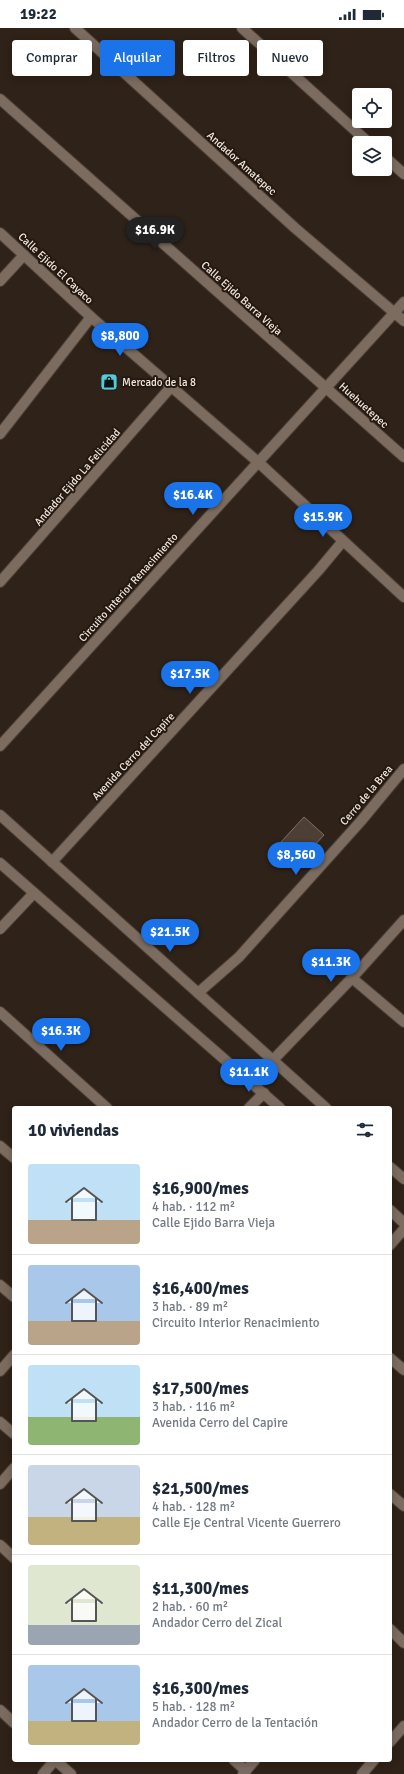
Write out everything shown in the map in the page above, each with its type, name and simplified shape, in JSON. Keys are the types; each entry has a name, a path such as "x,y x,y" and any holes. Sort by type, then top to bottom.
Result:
{"street":[{"name":"Andador Amatepec","path":"75,28 295,228 404,320"},
{"path":"242,28 361,136"},
{"name":"Calle Ejido Barra Vieja","path":"0,99 325,387"},
{"path":"392,163 404,174"},
{"name":"Calle Ejido El Cayaco","path":"0,233 91,317 258,462 404,597"},
{"path":"0,280 24,255"},
{"name":"Circuito Interior Renacimiento","path":"0,746 325,387 404,302"},
{"path":"0,434 91,317"},
{"name":"Andador Ejido La Felicidad","path":"0,582 171,387"},
{"name":"Huehuetepec","path":"325,387 404,457"},
{"name":"Avenida Cerro del Capire","path":"52,862 318,571 343,541"},
{"name":"Cerro de la Brea","path":"198,993 239,957 361,821 404,769"},
{"path":"0,815 324,1106"},
{"path":"0,863 278,1106"},
{"path":"0,929 34,893"},
{"path":"273,1060 352,978 404,920"},
{"path":"352,978 404,1022"},
{"path":"0,1012 106,1106"},
{"path":"251,1106 264,1093"},
{"path":"0,1146 12,1156"},
{"path":"392,1169 404,1179"},
{"path":"392,1212 404,1223"},
{"path":"392,1243 404,1229"},
{"path":"0,1285 12,1295"},
{"path":"0,1371 12,1358"},
{"path":"392,1360 404,1370"},
{"path":"0,1422 12,1432"},
{"path":"0,1484 12,1470"},
{"path":"392,1496 404,1506"},
{"path":"0,1545 12,1556"},
{"path":"392,1631 404,1643"},
{"path":"0,1710 12,1721"},
{"path":"392,1740 404,1726"},
{"path":"43,1774 53,1762"},
{"path":"57,1762 71,1774"},
{"path":"236,1762 245,1772 253,1762"},
{"path":"362,1774 372,1762"}],"building":[{"path":"304,817 324,835 301,860 281,842"}],"place":[{"name":"Mercado de la 8","path":"109,382"}]}
